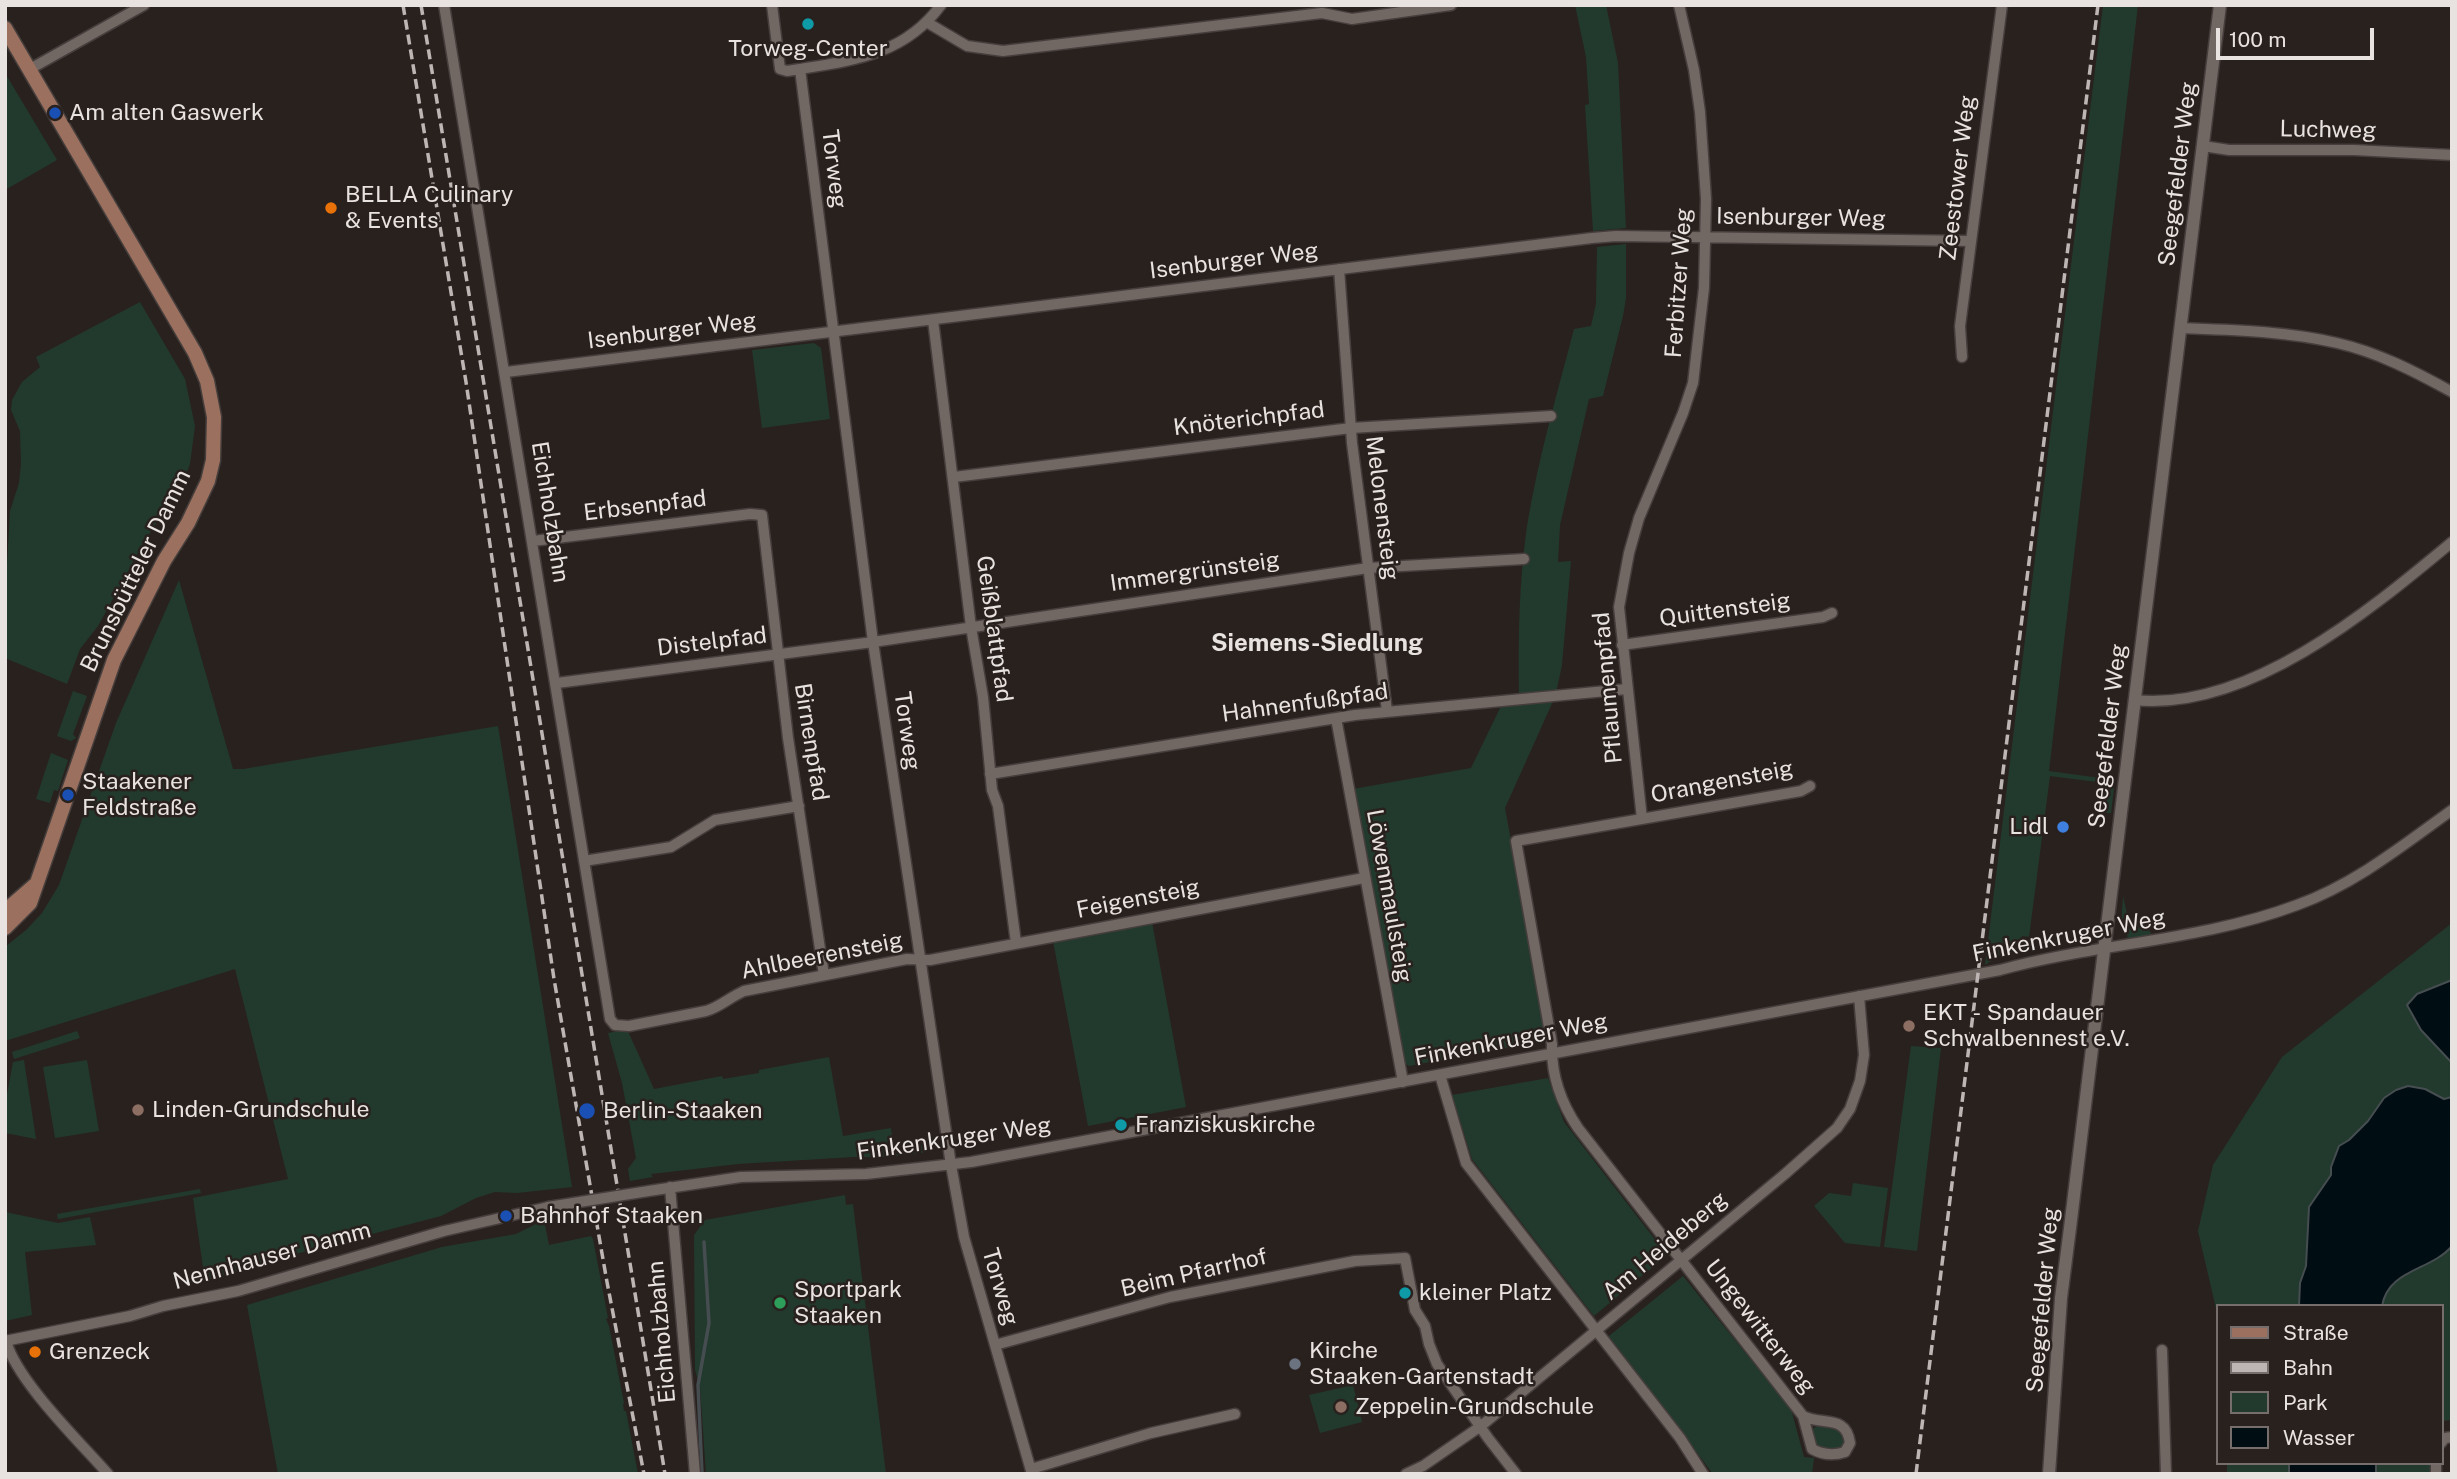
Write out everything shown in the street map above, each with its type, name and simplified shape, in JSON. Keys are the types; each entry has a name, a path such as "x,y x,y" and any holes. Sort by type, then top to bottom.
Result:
{"main road":[{"name":"Brunsbütteler Damm","path":"5,28 195,353 207,380 212,401 215,439 208,481 200,501 164,561 114,660 30,903 5,928"},
{"name":"Brunsbütteler Damm","path":"5,911 36,884"}],"street":[{"path":"30,69 144,5"},
{"name":"Eichholzbahn","path":"444,5 610,1019 615,1025"},
{"path":"772,5 780,69 864,58 887,50 910,38 928,23 941,5"},
{"path":"1368,17 1369,5"},
{"path":"928,23 967,46 1003,51 1321,13 1343,19 1451,5"},
{"name":"Ferbitzer Weg","path":"1629,553 1639,518 1693,383 1699,342 1706,199 1700,112 1694,70 1679,5"},
{"name":"Zeestower Weg","path":"1962,357 1960,326 2002,5"},
{"name":"Seegefelder Weg","path":"2049,1474 2062,1298 2220,5"},
{"name":"Torweg","path":"800,68 873,642 951,1165 964,1237 1032,1471"},
{"name":"Luchweg","path":"2203,146 2229,150 2354,150 2452,155"},
{"name":"Isenburger Weg","path":"506,372 1592,238 1616,236 1971,241"},
{"name":"Melonensteig","path":"1339,269 1350,428 1387,710"},
{"name":"Geißblattpfad","path":"933,320 971,627 983,697 992,790 998,806 1016,943"},
{"path":"2180,328 2266,332 2339,344 2391,362 2452,392"},
{"name":"Knöterichpfad","path":"954,477 1350,428 1551,416"},
{"name":"Erbsenpfad","path":"533,541 750,514 762,515"},
{"name":"Birnenpfad","path":"762,515 777,655 824,975"},
{"path":"2134,700 2195,697 2268,671 2363,613 2452,542"},
{"name":"Pflaumenpfad","path":"1629,553 1619,607 1642,819"},
{"name":"Immergrünsteig","path":"873,642 1368,568 1524,559"},
{"name":"Quittensteig","path":"1622,645 1824,617 1832,613"},
{"name":"Distelpfad","path":"557,683 873,642"},
{"name":"Hahnenfußpfad","path":"990,774 1387,710 1627,689"},
{"name":"Löwenmaulsteig","path":"1336,718 1403,1082"},
{"name":"Orangensteig","path":"1642,819 1801,791 1810,786"},
{"path":"584,861 671,847 715,820 799,807"},
{"name":"Finkenkruger Weg","path":"548,1207 741,1177 866,1174 951,1165 2000,970 2073,953 2219,929 2298,905 2354,879 2452,810"},
{"name":"Ungewitterweg","path":"1642,819 1516,841 1561,1096 1570,1117 1803,1416 1812,1449 1835,1455 1845,1452 1850,1443 1849,1433 1844,1427 1803,1416"},
{"name":"Feigensteig","path":"919,959 930,960 1364,878"},
{"name":"Ahlbeerensteig","path":"615,1025 629,1026 706,1011 717,1008 744,991 907,959 919,959"},
{"name":"Am Heideberg","path":"1406,1474 1423,1466 1481,1426 1824,1141 1850,1109 1860,1081 1864,1055 1859,996"},
{"path":"1440,1075 1466,1163 1680,1438 1703,1474"},
{"name":"Eichholzbahn","path":"670,1187 695,1474"},
{"name":"Nennhauser Damm","path":"6,1341 244,1289 444,1231 548,1207"},
{"name":"Beim Pfarrhof","path":"995,1345 1170,1297 1355,1261 1405,1258 1416,1310 1425,1326 1437,1364 1481,1426"},
{"path":"6,1341 22,1375 108,1474"},
{"path":"2162,1350 2166,1474"},
{"path":"1032,1471 1151,1433 1235,1414"},
{"path":"1481,1426 1516,1474"}],"green space":[{"path":"1575,5 1606,5 1618,63 1626,228 1593,231 1585,105 1589,104 1586,57"},
{"path":"2103,5 2138,5 2049,771 2115,780 2111,813 2096,809 2097,782 2050,776 2029,937 2022,936 2021,941 1985,965"},
{"path":"5,73 57,160 5,190"},
{"path":"1626,244 1626,298 1623,316 1603,396 1589,399 1560,525 1558,562 1571,561 1562,665 1556,693 1519,696 1522,568 1531,501 1542,451 1574,329 1591,326 1596,304 1597,247"},
{"path":"140,302 185,379 195,426 190,464 184,480 144,542 98,626 80,649 67,684 5,658 10,511 19,483 21,464 20,431 11,410 12,400 22,382 40,367 36,357"},
{"path":"814,343 821,348 830,419 762,428 752,350"},
{"path":"179,580 233,769 498,726 572,1187 517,1193 495,1192 476,1198 441,1216 205,1281 193,1198 288,1179 235,969 5,1041 5,947 42,913 59,885 116,723"},
{"path":"73,691 87,696 73,734 76,738 71,741 57,736"},
{"path":"1554,699 1505,808 1547,1035 1542,1041 1409,1066 1403,1062 1353,789 1471,768 1502,704"},
{"path":"51,753 68,760 58,791 54,790 50,803 36,799"},
{"path":"2123,896 2129,923 2144,921 2153,937 2128,941 2121,926"},
{"path":"1152,922 1186,1107 1088,1126 1053,941"},
{"path":"2452,923 2452,980 2417,994 2407,1005 2416,1022 2452,1063 2452,1097 2444,1099 2414,1087 2396,1090 2384,1098 2368,1121 2349,1140 2339,1146 2331,1166 2331,1175 2309,1207 2306,1266 2300,1283 2299,1304 2216,1304 2216,1309 2198,1231 2213,1165 2282,1057"},
{"path":"627,1029 654,1089 722,1076 723,1079 759,1073 759,1070 829,1057 843,1136 891,1128 893,1146 933,1144 934,1151 890,1157 738,1164 651,1174 653,1177 630,1181 628,1169 636,1158 622,1083 608,1033"},
{"path":"77,1031 80,1038 14,1059 12,1052"},
{"path":"1911,1046 1941,1048 1917,1251 1884,1247"},
{"path":"24,1060 36,1139 5,1133 5,1105 13,1062"},
{"path":"87,1060 99,1131 55,1138 43,1067"},
{"path":"1548,1078 1564,1122 1667,1255 1594,1316 1472,1159 1452,1095"},
{"path":"1853,1183 1888,1188 1880,1247 1845,1243 1814,1206 1829,1193 1851,1196"},
{"path":"200,1189 201,1193 58,1219 57,1214"},
{"name":"Sportpark Staaken","path":"845,1195 846,1205 853,1204 886,1474 706,1474 700,1387 695,1370 694,1235 705,1220"},
{"path":"5,1212 58,1223 90,1217 96,1245 25,1252 32,1315 5,1321"},
{"path":"544,1220 549,1245 591,1236 593,1239 608,1318 606,1319 638,1474 278,1474 247,1305 442,1247 516,1234"},
{"path":"2452,1246 2452,1420 2443,1421 2443,1304 2383,1304 2386,1294 2401,1277 2443,1254"},
{"path":"1683,1276 1791,1409 1804,1457 1814,1458 1812,1474 1713,1474 1609,1336"},
{"path":"1353,1385 1362,1422 1320,1433 1309,1395"},
{"path":"1819,1425 1841,1428 1846,1444 1841,1450 1819,1450 1810,1437 1812,1429"},
{"path":"2227,1465 2289,1465 2289,1474 2227,1474"},
{"path":"2376,1465 2431,1465 2431,1474 2376,1474"}],"water":[{"path":"2452,980 2452,1063 2421,1030 2407,1005 2417,994"},
{"path":"2408,1086 2425,1089 2444,1099 2452,1097 2452,1246 2433,1261 2401,1277 2386,1294 2383,1304 2299,1304 2300,1283 2306,1266 2309,1207 2331,1175 2331,1167 2339,1146 2349,1140 2368,1121 2384,1098"},
{"path":"2289,1465 2376,1465 2376,1473 2289,1474"}],"waterway":[{"path":"702,1474 698,1385 709,1323 704,1242"}],"railway":[{"path":"403,5 466,382 554,979 644,1474"},
{"path":"421,5 665,1474"},
{"path":"1916,1474 2098,5"}],"place":[{"name":"Torweg-Center","path":"808,24"},
{"name":"Am alten Gaswerk","path":"55,113"},
{"name":"BELLA Culinary & Events","path":"331,208"},
{"name":"Staakener Feldstraße","path":"68,795"},
{"name":"Lidl","path":"2063,827"},
{"name":"EKT - Spandauer Schwalbennest e.V.","path":"1909,1026"},
{"name":"Linden-Grundschule","path":"138,1110"},
{"name":"Berlin-Staaken","path":"587,1111"},
{"name":"Franziskuskirche","path":"1121,1125"},
{"name":"Bahnhof Staaken","path":"506,1216"},
{"name":"kleiner Platz","path":"1405,1293"},
{"name":"Sportpark Staaken","path":"780,1303"},
{"name":"Grenzeck","path":"35,1352"},
{"name":"Kirche Staaken-Gartenstadt","path":"1295,1364"},
{"name":"Zeppelin-Grundschule","path":"1341,1407"}],"district":[{"name":"Siemens-Siedlung","path":"1317,644"}]}
